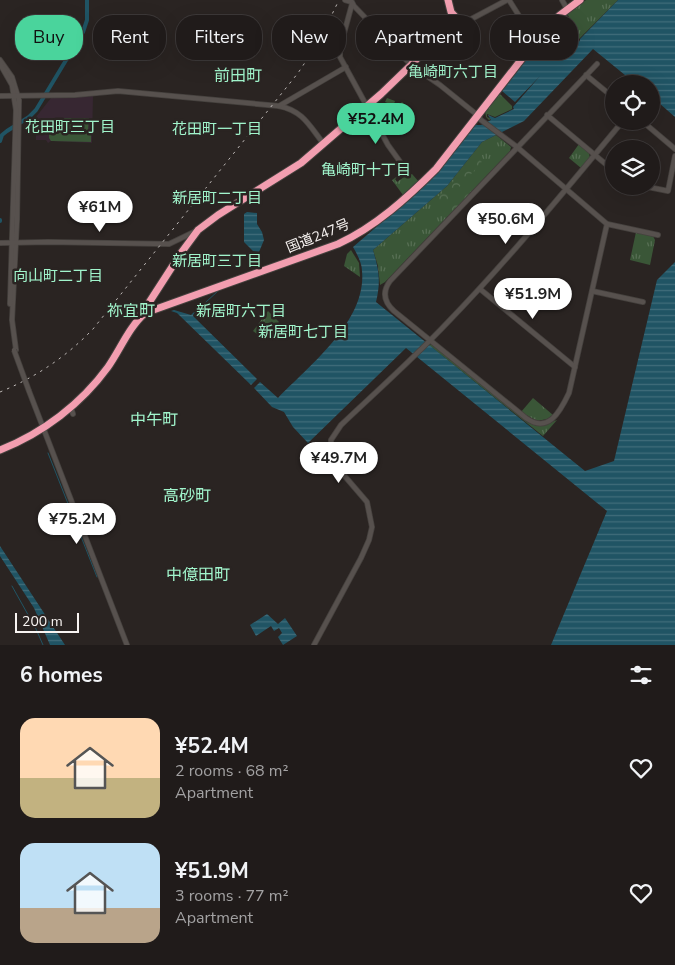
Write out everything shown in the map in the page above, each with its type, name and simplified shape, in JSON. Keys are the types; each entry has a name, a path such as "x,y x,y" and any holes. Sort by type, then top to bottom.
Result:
{"highway":[{"path":"448,0 454,15"},
{"name":"国道247号","path":"560,15 580,0"},
{"path":"148,310 181,253 198,230 218,215 294,167 366,106 416,60"},
{"name":"国道247号","path":"45,433 99,379 148,310 338,244 374,223 430,175 482,118 522,60"},
{"name":"国道247号","path":"0,452 15,444 45,433 72,413 106,376 140,321"}],"street":[{"path":"345,0 353,1"},
{"path":"479,15 508,0 518,15"},
{"path":"562,0 567,9"},
{"path":"353,1 354,6 410,66 440,85 482,118 607,224 658,235"},
{"path":"353,1 339,51 388,146 406,170"},
{"path":"0,60 10,73 17,95 12,329 15,350 127,645"},
{"path":"0,64 17,95"},
{"path":"596,64 390,281 386,287 385,297 389,306 428,342 526,418 535,424 548,422 559,411 569,394 607,224"},
{"path":"279,106 346,67"},
{"path":"586,75 605,91"},
{"path":"1,96 85,95 118,91 279,106 291,108 300,114 323,143"},
{"path":"547,115 605,163"},
{"path":"314,645 361,558 369,540 372,527 367,502 333,461 330,451 331,440 341,425 428,342 480,289 567,190 616,130"},
{"path":"653,130 675,149"},
{"path":"660,189 668,191 675,156"},
{"path":"1,243 169,244 198,230"},
{"path":"480,289 575,367"},
{"path":"592,291 643,302"}],"shaded area":[{"path":"93,96 92,143 51,141 48,143 46,140 36,140 36,117 51,98"}],"green space":[{"path":"586,0 618,0 579,39 578,15 565,15"},
{"path":"499,93 512,106 512,109 495,117 487,114 487,117 491,119 489,120 486,117 485,111"},
{"path":"387,98 395,101 394,104 402,102 404,104 403,108 407,113 401,112 404,115 391,125 388,120 377,123 368,106 373,103 378,113 388,113 390,116 394,110 390,104 385,102"},
{"path":"53,118 89,118 88,130 91,130 91,142 51,141 49,138 49,120"},
{"path":"496,135 511,147 510,151 380,285 378,266 373,250 447,186 482,142"},
{"path":"579,144 589,153 590,158 581,168 569,158"},
{"path":"474,155 482,162 440,208 433,201 449,187"},
{"path":"405,171 395,179 397,182 412,174 419,182 403,195 392,180"},
{"path":"463,186 470,193 448,216 441,208"},
{"path":"636,232 653,236 655,240 650,265 630,260"},
{"path":"351,250 359,263 360,277 344,266 347,254"},
{"path":"268,311 279,322 265,340 253,331"},
{"path":"432,344 532,424 544,425 557,420 543,436 429,345"},
{"path":"533,398 553,415 547,419 537,421 521,412"}],"water":[{"path":"618,0 675,0 675,117 660,104 660,75 625,75 593,49 524,121 482,142 447,186 373,250 379,276 376,302 585,471 614,461 657,280 675,262 675,645 551,645 607,511 406,348 308,443 293,427 284,412 272,407 254,388 260,382 278,398 320,357 346,325 361,290 362,268 353,247 424,186 475,125 481,125 491,120 488,115 495,118 514,109 513,107 540,76 515,102 502,91 526,60 578,60 578,38 580,42 580,39"},
{"path":"247,212 257,213 257,224 264,240 259,252 253,251 244,242 244,214"},
{"path":"174,310 191,315 194,312 193,316 257,379 251,385 177,313 171,311"},
{"path":"0,546 65,645 50,645 34,608 0,556"},
{"path":"267,614 278,624 285,618 297,636 283,645 278,637 282,633 279,628 274,631 271,626 256,636 250,625"}],"waterway":[{"path":"0,141 2,135 36,110 83,32 87,20 87,0"},
{"path":"193,314 218,291"},
{"path":"48,453 97,577"},
{"path":"12,586 43,645"}],"railway":[{"path":"0,392 26,380 50,365 72,349 93,329 298,73 318,43 339,0"}],"district":[{"name":"亀崎町六丁目","path":"453,72"},
{"name":"前田町","path":"238,76"},
{"name":"花田町三丁目","path":"70,127"},
{"name":"花田町一丁目","path":"217,129"},
{"name":"亀崎町十丁目","path":"366,170"},
{"name":"新居町二丁目","path":"217,198"},
{"name":"新居町三丁目","path":"217,261"},
{"name":"向山町二丁目","path":"58,276"},
{"name":"祢宜町","path":"131,311"},
{"name":"新居町六丁目","path":"241,311"},
{"name":"新居町七丁目","path":"303,332"},
{"name":"中午町","path":"154,420"},
{"name":"高砂町","path":"187,496"},
{"name":"中億田町","path":"198,575"}]}
